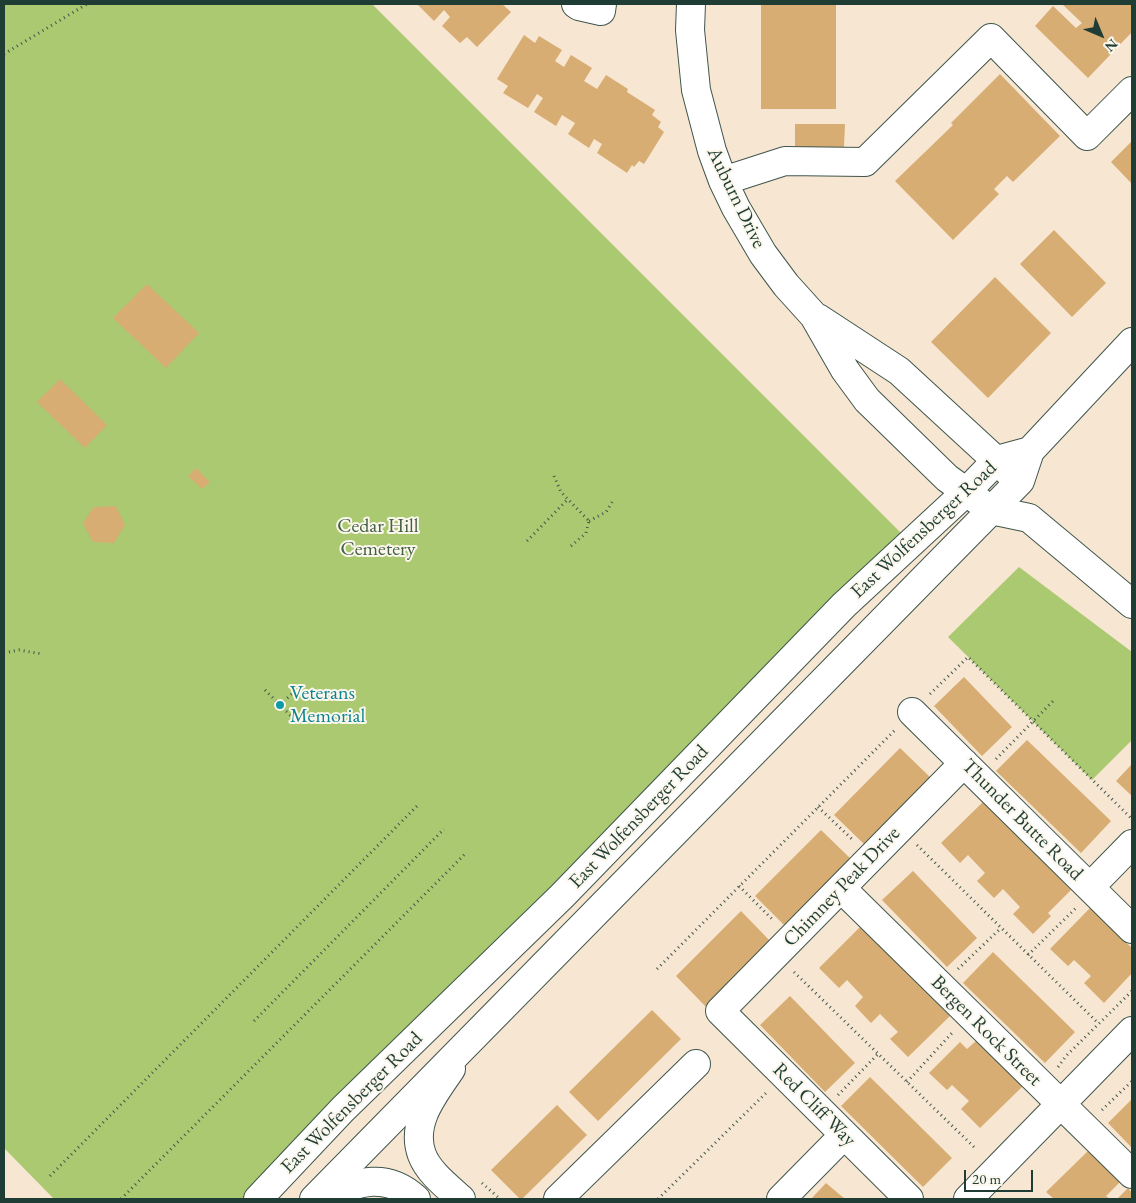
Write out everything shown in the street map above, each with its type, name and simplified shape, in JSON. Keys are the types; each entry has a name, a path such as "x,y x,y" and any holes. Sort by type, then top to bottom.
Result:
{"street":[{"name":"Auburn Drive","path":"691,4 690,30 696,90 709,143 723,181 762,254 786,285 814,316 845,370 867,400 947,478 991,510"},
{"path":"723,181 785,161 865,162 991,38 1087,136 1132,91"},
{"name":"Auburn Drive","path":"814,316 899,371 1020,482"},
{"name":"East Wolfensberger Road","path":"314,1199 1020,482 1030,452 1132,342"},
{"name":"East Wolfensberger Road","path":"258,1199 343,1109 562,896 844,605 966,492 997,460 1030,452"},
{"path":"1020,482 1030,518"},
{"path":"991,510 1030,518 1132,604"},
{"name":"Thunder Butte Road","path":"912,712 1132,929"},
{"name":"Chimney Peak Drive","path":"720,1011 900,828 971,770"},
{"path":"1092,889 1132,844"},
{"name":"Bergen Rock Street","path":"841,888 1132,1174"},
{"name":"Red Cliff Way","path":"720,1011 909,1199"},
{"path":"968,1199 1052,1096 1132,1031"},
{"path":"468,1043 426,1108 420,1126 419,1142 422,1156 433,1172 470,1190"},
{"path":"558,1199 696,1064"},
{"path":"781,1199 844,1135"},
{"path":"328,1199 353,1184 369,1182 385,1182 399,1186 416,1199"}],"path":[{"path":"4,54 87,4"},
{"path":"554,476 567,500 589,521"},
{"path":"571,546 586,533 589,521 606,512 614,499"},
{"path":"527,541 567,500"},
{"path":"4,653 19,650 42,654"},
{"path":"657,969 968,657 1132,820"},
{"path":"280,705 299,687"},
{"path":"265,690 296,721"},
{"path":"971,770 1032,721 1055,699"},
{"path":"50,1176 419,804"},
{"path":"818,807 871,858"},
{"path":"900,828 1098,1023"},
{"path":"254,1021 444,829"},
{"path":"122,1199 467,852"},
{"path":"739,886 784,947 878,1054 976,1150"},
{"path":"1028,955 1092,889"},
{"path":"940,986 1001,928"},
{"path":"1052,1096 1066,1056 1132,991"},
{"path":"907,1082 969,1014"},
{"path":"821,1112 878,1054"},
{"path":"658,1199 784,1075"},
{"path":"1082,1125 1110,1104 1132,1082"},
{"path":"470,1190 500,1199"}],"green space":[{"name":"Cedar Hill Cemetery","path":"4,4 372,4 906,538 244,1199 54,1199 4,1148"},
{"path":"1019,567 1132,652 1132,740 1092,780 948,637"}],"building":[{"path":"417,4 502,4 511,12 477,47 467,37 460,43 442,26 450,17 444,10 434,21"},
{"path":"761,4 836,4 836,109 761,109"},
{"path":"1062,4 1132,4 1132,32 1088,78 1035,26 1053,6 1076,28 1082,23"},
{"path":"524,35 535,43 539,36 562,50 555,61 564,67 571,55 592,68 584,81 597,89 606,75 628,89 627,92 655,110 652,115 661,122 658,127 664,132 644,164 639,161 634,167 632,165 627,173 597,153 602,144 594,139 589,148 568,134 575,123 562,115 556,126 534,112 543,98 537,94 528,108 503,93 508,86 497,79"},
{"path":"1000,74 1060,136 1013,182 1007,176 994,189 999,194 953,240 895,181 953,125 951,123"},
{"path":"795,124 845,124 844,147 795,147"},
{"path":"1132,141 1132,184 1111,162"},
{"path":"1054,230 1106,283 1072,317 1020,264"},
{"path":"995,277 1051,333 988,398 931,342"},
{"path":"147,284 199,333 166,368 113,318"},
{"path":"60,379 107,425 85,448 37,402"},
{"path":"196,468 210,482 202,489 188,476"},
{"path":"116,506 125,525 114,543 93,542 83,523 94,507"},
{"path":"964,677 1012,727 982,756 934,706"},
{"path":"1027,740 1111,821 1081,853 996,771"},
{"path":"900,748 931,778 865,845 834,815"},
{"path":"1132,764 1132,796 1116,781"},
{"path":"984,801 1071,890 1048,913 1051,916 1033,934 1013,914 1020,907 1003,889 994,898 977,881 985,873 968,855 960,863 941,843"},
{"path":"821,830 852,860 785,926 755,896"},
{"path":"913,871 977,938 947,967 882,900"},
{"path":"1090,908 1132,948 1132,973 1104,1003 1084,983 1091,976 1074,960 1068,966 1050,949"},
{"path":"741,911 771,942 706,1007 676,976"},
{"path":"861,926 950,1016 908,1057 890,1039 898,1032 880,1014 871,1023 855,1006 863,997 847,980 839,988 819,968"},
{"path":"993,952 1075,1032 1045,1063 963,983"},
{"path":"790,996 855,1063 825,1092 760,1025"},
{"path":"652,1010 681,1039 598,1121 569,1092"},
{"path":"976,1041 986,1051 988,1050 1023,1086 980,1128 961,1109 969,1101 952,1085 947,1090 929,1073 960,1042 967,1049"},
{"path":"870,1077 952,1158 923,1187 841,1106"},
{"path":"1132,1099 1132,1148 1108,1123"},
{"path":"557,1105 587,1135 520,1199 491,1170"},
{"path":"1089,1150 1120,1182 1106,1196 1110,1199 1054,1199 1046,1192"},
{"path":"826,1183 845,1199 811,1199"},
{"path":"1128,1188 1132,1193 1132,1199 1117,1199"}],"place":[{"name":"Veterans Memorial","path":"280,705"}]}
